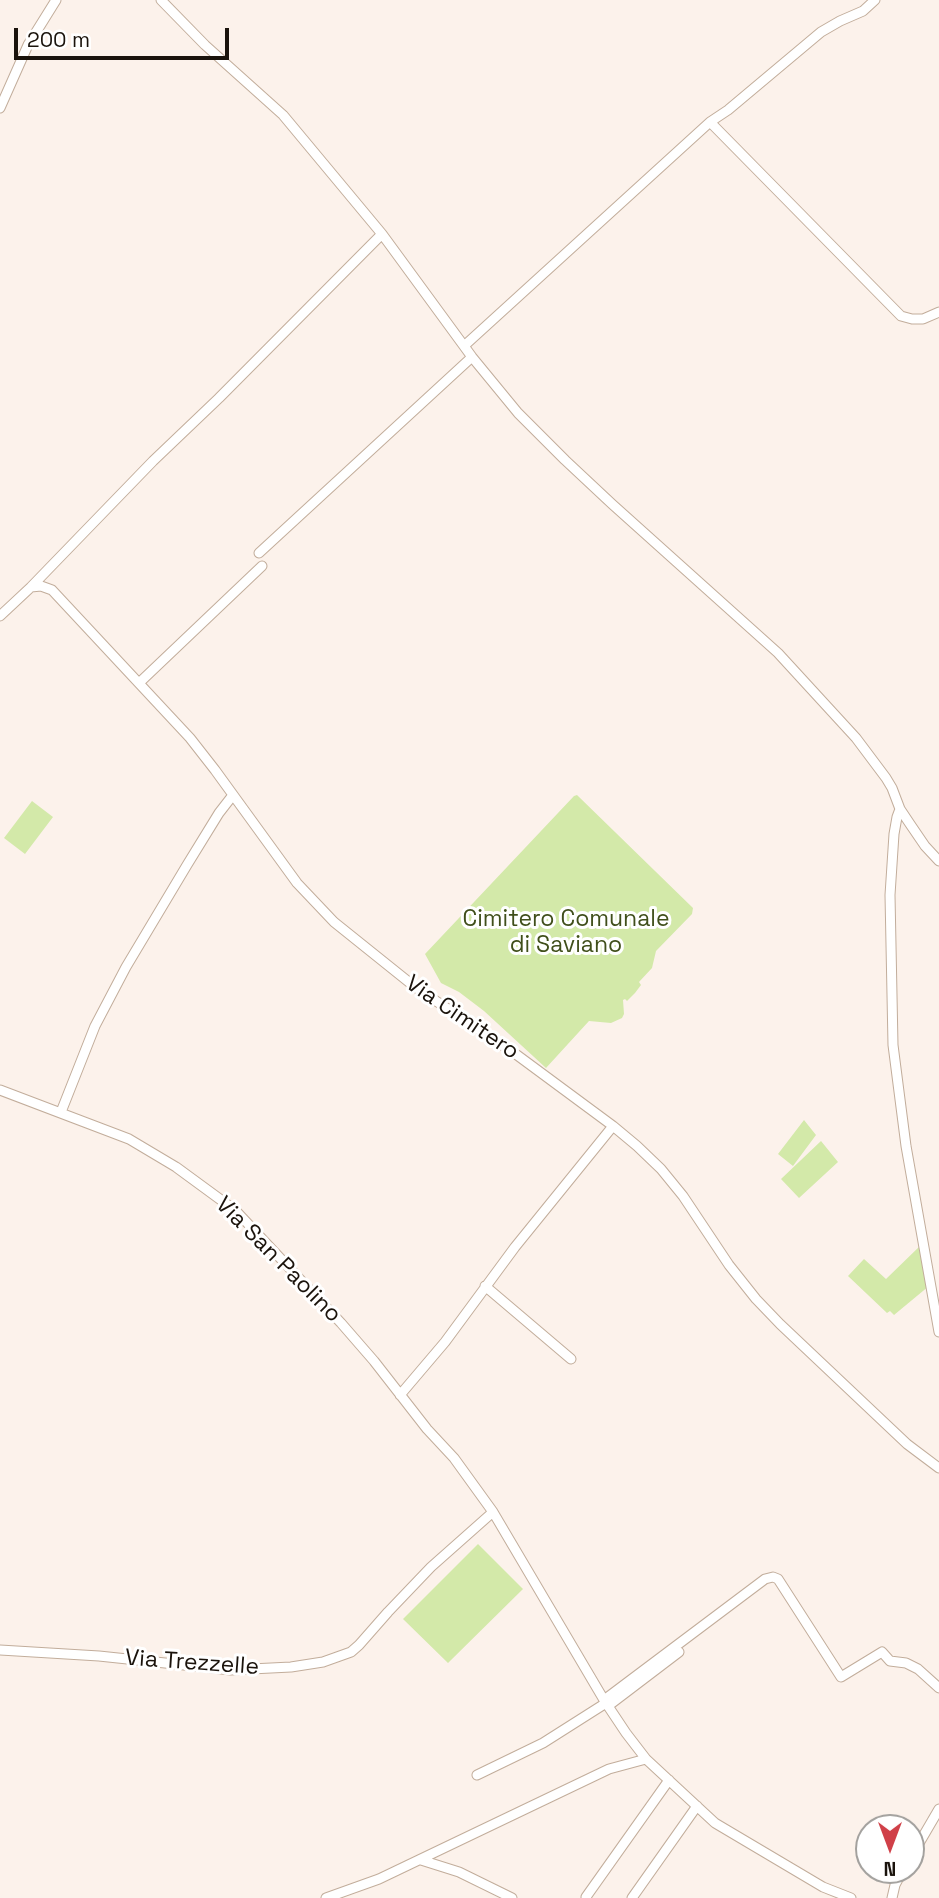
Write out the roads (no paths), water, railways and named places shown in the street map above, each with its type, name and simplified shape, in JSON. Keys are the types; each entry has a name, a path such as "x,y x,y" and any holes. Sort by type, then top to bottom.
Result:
{"street":[{"path":"0,108 28,46 56,0"},
{"path":"162,0 205,45 283,115 382,234 472,357 518,413 565,460 778,653 856,738 886,778 901,809 925,846 939,861"},
{"path":"464,346 710,122 821,32 863,11 875,0"},
{"path":"710,122 901,316 923,320 939,312"},
{"path":"0,616 382,234"},
{"path":"259,553 472,357"},
{"path":"139,683 262,566"},
{"name":"Via Cimitero","path":"31,587 41,586 52,590 190,738 297,883 334,922 415,987 517,1055 613,1126 661,1169 683,1196 729,1265 780,1324 908,1444 939,1468"},
{"path":"61,1112 95,1026 126,967 193,854 233,795"},
{"path":"901,809 894,834 890,895 893,1045 906,1146 939,1332"},
{"name":"Via San Paolino","path":"0,1090 129,1139 176,1167 236,1211 341,1322 454,1458 493,1512 606,1703 646,1759 715,1823 823,1887 851,1898"},
{"path":"400,1395 445,1342 485,1286 613,1126"},
{"path":"485,1286 571,1359"},
{"name":"Via Trezzelle","path":"0,1650 99,1656 231,1670 291,1667 323,1662 351,1652 359,1645 431,1567 493,1512"},
{"path":"477,1775 543,1743 606,1703 769,1583 773,1577 778,1579 841,1677 882,1652 890,1661 906,1663 918,1669 939,1688"},
{"path":"326,1898 421,1860 505,1817 609,1769 646,1759"},
{"path":"586,1897 669,1780"},
{"path":"632,1898 697,1805"},
{"path":"925,1835 938,1814"},
{"path":"421,1860 459,1872 512,1898"}],"park label":[{"name":"Cimitero Comunale di Saviano","path":"566,933"}]}
